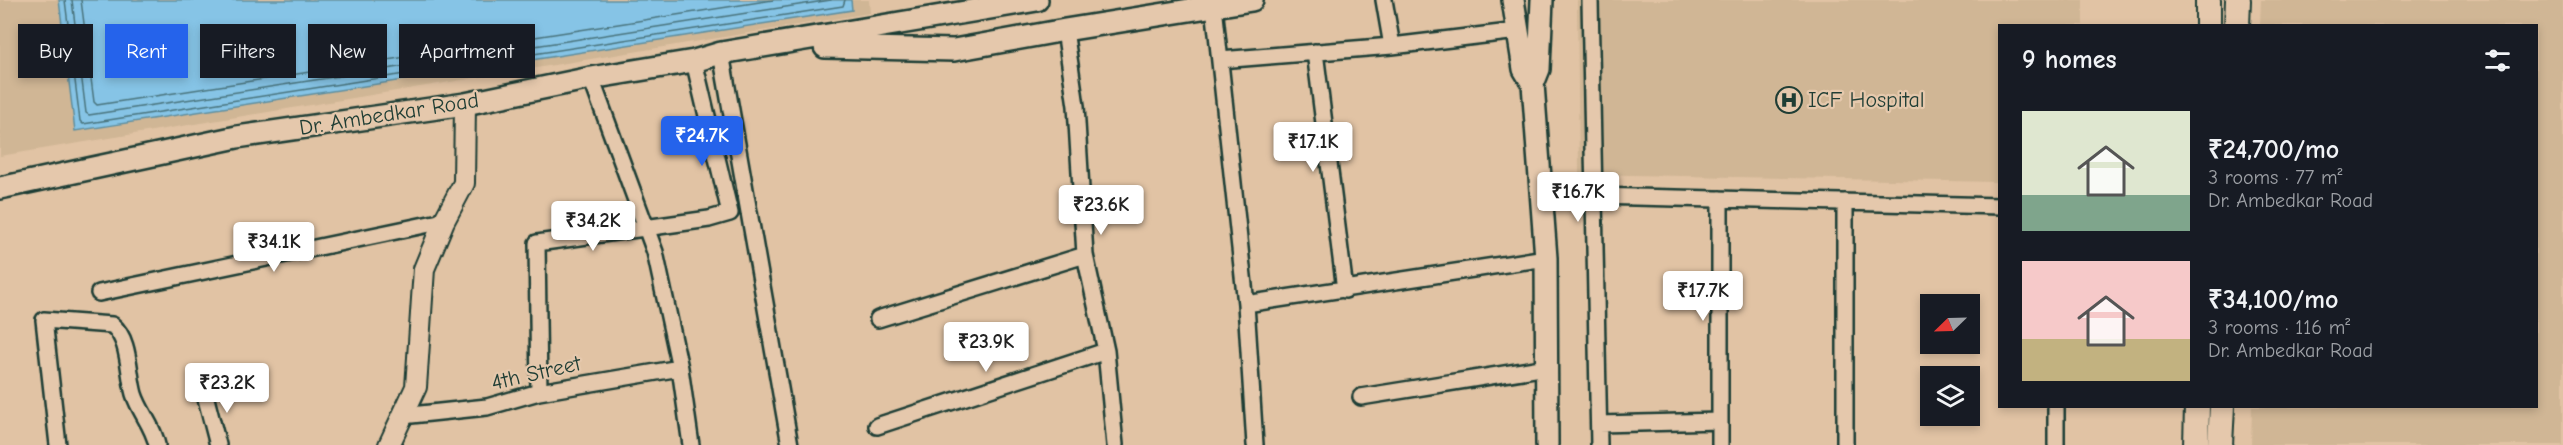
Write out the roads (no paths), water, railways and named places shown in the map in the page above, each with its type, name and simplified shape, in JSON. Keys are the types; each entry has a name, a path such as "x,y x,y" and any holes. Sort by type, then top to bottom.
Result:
{"main road":[{"name":"Dr. Ambedkar Road","path":"0,188 237,136 465,104 591,78 694,61 721,53 1037,0"},
{"name":"Dr. Ambedkar Road","path":"779,45 954,50 1252,0"},
{"path":"1513,0 1524,69 1533,84"},
{"path":"1542,0 1539,69 1533,84 1546,258 1547,445"},
{"path":"2208,0 2208,24"},
{"path":"2237,24 2238,0"},
{"path":"2196,445 2197,408"},
{"path":"2220,445 2222,408"}],"street":[{"path":"1384,0 1392,46"},
{"path":"1590,0 1599,445"},
{"path":"1214,6 1246,304 1256,445"},
{"path":"1065,30 1076,106 1085,255 1106,351 1115,445"},
{"path":"1220,60 1392,46 1518,31"},
{"path":"1315,52 1345,290"},
{"path":"721,53 790,445"},
{"path":"539,392 537,243 716,218 730,213 694,61"},
{"path":"591,78 655,252 680,368 691,445"},
{"path":"389,445 416,387 424,269 444,221 464,183 465,104"},
{"path":"1594,196 1998,206"},
{"path":"1720,199 1720,445"},
{"path":"1845,202 1845,445"},
{"path":"99,293 444,221"},
{"path":"878,320 1085,255"},
{"path":"1246,304 1546,258"},
{"path":"58,445 44,320 112,325 120,332 135,396 154,430 157,445"},
{"path":"877,426 1106,351"},
{"path":"1361,397 1547,367"},
{"name":"4th Street","path":"402,416 487,407 539,392 680,368"},
{"path":"204,391 218,445"},
{"path":"2056,408 2056,445"},
{"path":"1599,424 1720,421"}],"water":[{"path":"59,0 851,0 852,10 535,59 535,24 399,24 399,78 415,78 75,131 69,78 93,78 93,24 62,24"}],"place":[{"name":"ICF Hospital","path":"1789,100"}]}
